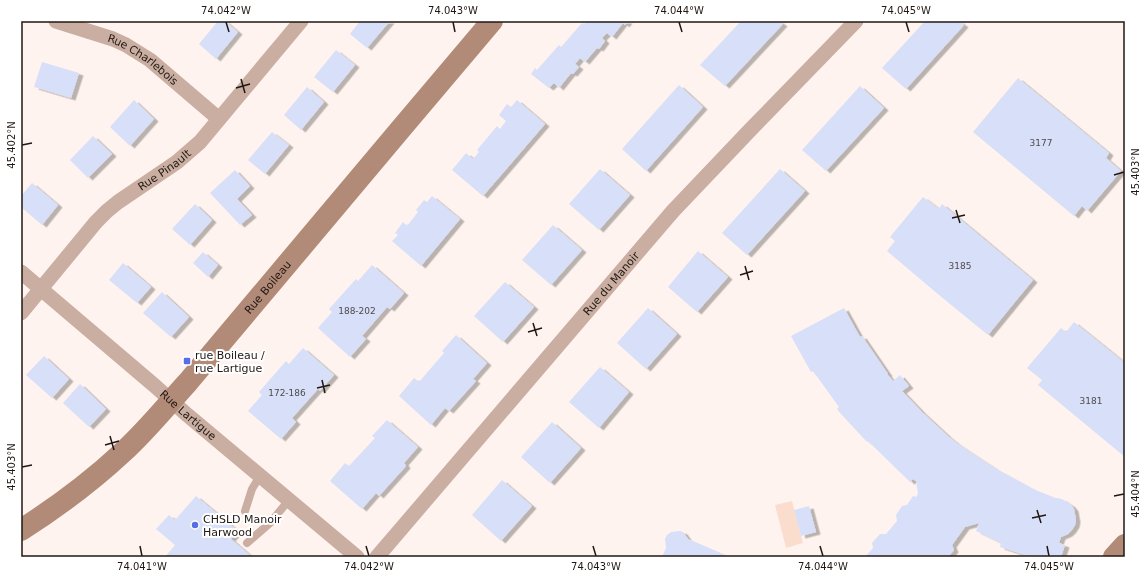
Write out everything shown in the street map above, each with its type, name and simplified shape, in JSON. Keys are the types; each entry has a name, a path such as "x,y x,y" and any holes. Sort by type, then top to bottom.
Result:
{"street":[{"name":"Rue Charlebois","path":"56,21 113,38 139,52 219,119"},
{"name":"Rue Pinault","path":"21,313 96,222 107,211 189,152 200,142 301,21"},
{"name":"Rue Boileau","path":"21,530 70,496 109,464 137,438 171,400 492,21"},
{"name":"Rue du Manoir","path":"377,557 674,211 856,21"},
{"name":"Rue Lartigue","path":"21,272 171,400 185,414 357,557"},
{"path":"1114,557 1125,545"}],"lane":[{"path":"245,511 252,489 260,476"},
{"path":"247,543 270,523 289,500"}],"shaded area":[{"path":"792,501 803,543 786,548 775,505"}],"building":[{"path":"218,21 225,21 238,32 216,59 199,44"},
{"path":"360,21 390,21 367,48 350,34"},
{"path":"587,21 628,21 625,25 623,23 612,37 607,33 602,38 605,41 599,49 597,48 585,62 580,58 575,64 579,67 573,74 571,73 559,88 554,83 549,88 531,74 535,68 537,70 559,45 561,47 582,23 584,24"},
{"path":"741,21 779,21 783,24 725,86 700,65"},
{"path":"925,21 959,21 964,25 906,89 882,68"},
{"path":"336,50 355,65 333,92 314,77"},
{"path":"42,62 79,73 71,98 34,87"},
{"path":"1018,78 1109,153 1106,158 1121,171 1087,211 1082,206 1074,216 973,132"},
{"path":"679,85 703,107 646,171 622,149"},
{"path":"860,86 884,108 826,171 802,150"},
{"path":"307,87 324,102 301,130 284,115"},
{"path":"134,100 154,119 130,146 110,127"},
{"path":"517,100 545,124 483,196 452,170 466,153 473,159 479,152 477,150 497,126 500,129 506,121 499,115 507,104 511,107"},
{"path":"272,132 289,145 265,174 248,160"},
{"path":"93,136 112,154 88,178 70,160"},
{"path":"600,169 630,195 599,230 569,204"},
{"path":"780,169 805,191 747,255 722,233"},
{"path":"235,170 250,186 237,199 252,215 240,225 210,193"},
{"path":"32,183 58,205 42,225 21,207 21,196"},
{"path":"432,196 460,219 421,266 392,241 398,235 395,233 403,222 407,226 418,212 416,210 424,200 427,202"},
{"path":"923,197 939,209 942,204 1033,280 988,335 887,251 895,241 890,237"},
{"path":"195,204 212,220 190,245 172,229"},
{"path":"553,225 582,250 551,285 522,260"},
{"path":"698,251 728,277 697,312 668,287"},
{"path":"203,252 218,265 208,277 193,263"},
{"path":"123,263 151,287 137,303 109,280"},
{"path":"372,265 404,293 390,309 387,307 362,336 366,339 350,357 318,328 332,312 329,309 356,279 358,281"},
{"path":"505,282 534,307 503,342 474,316"},
{"path":"162,292 189,317 171,337 143,313"},
{"path":"648,308 677,334 646,369 617,343"},
{"path":"844,308 860,337 862,336 887,374 893,381 900,375 909,386 902,391 949,437 996,469 1035,490 1053,497 1052,498 1062,499 1071,505 1074,509 1076,520 1072,530 1068,534 1061,537 1059,543 1065,545 1061,557 1031,557 1000,547 1001,543 976,531 979,523 965,527 952,545 954,550 948,557 865,557 873,548 872,543 880,534 886,534 897,521 896,515 902,506 907,505 913,496 916,497 918,494 916,481 913,479 910,482 868,441 867,442 841,414 837,409 839,407 813,371 811,372 791,336"},
{"path":"1074,322 1125,363 1125,457 1038,385 1042,380 1027,368 1061,328 1066,332"},
{"path":"456,335 487,363 473,379 476,381 449,411 445,408 431,425 399,396 414,378 419,382 444,353 442,351"},
{"path":"303,348 334,375 320,391 318,389 292,418 296,422 281,439 248,411 262,395 259,392 286,361 289,364"},
{"path":"44,356 69,379 52,398 26,375"},
{"path":"600,367 629,392 599,428 569,402"},
{"path":"80,384 106,409 89,427 63,403"},
{"path":"387,420 418,447 404,463 406,466 379,496 376,493 362,509 330,481 345,463 349,466 375,438 372,436"},
{"path":"552,422 581,448 550,483 521,457"},
{"path":"502,480 532,506 501,541 472,515"},
{"name":"CHSLD Manoir Harwood","path":"196,496 238,531 231,539 252,557 165,557 175,545 156,529 169,515 175,520"},
{"path":"809,506 816,532 801,536 794,510"},
{"path":"671,532 683,532 688,539 730,557 662,557 666,548 665,539 667,535"}],"place":[{"name":"rue Boileau / rue Lartigue","path":"187,361"},
{"name":"CHSLD Manoir Harwood","path":"195,525"}]}
